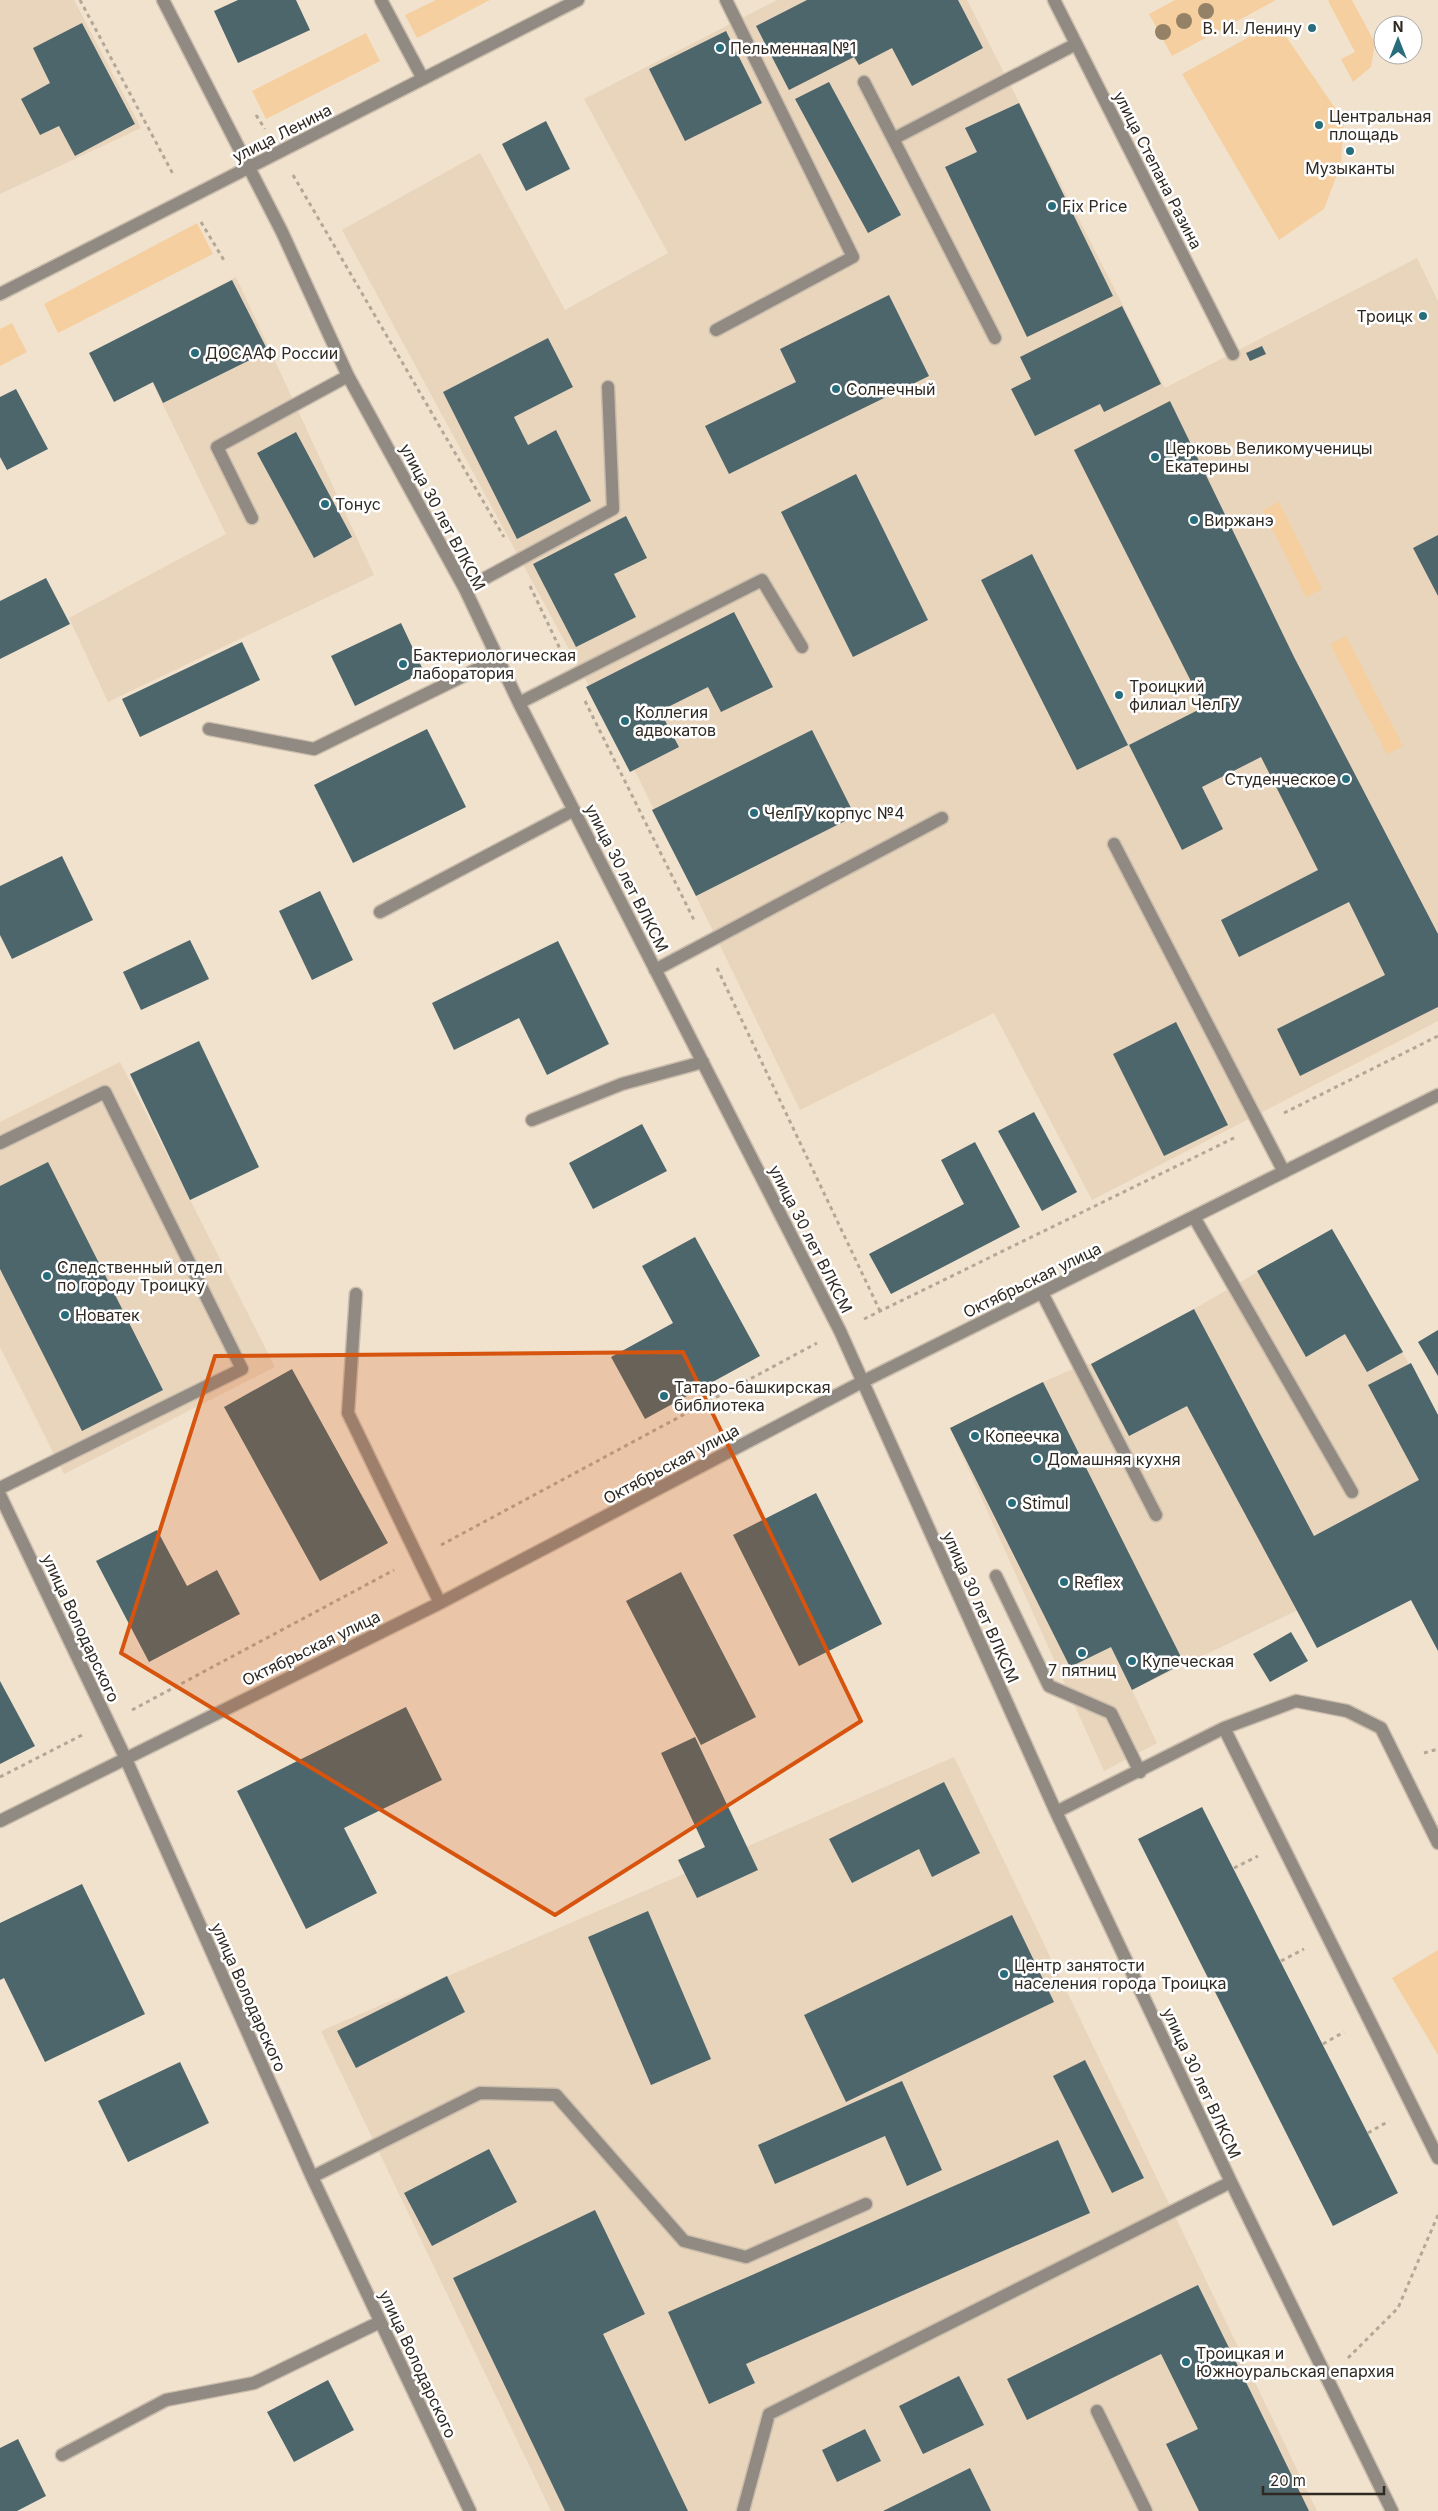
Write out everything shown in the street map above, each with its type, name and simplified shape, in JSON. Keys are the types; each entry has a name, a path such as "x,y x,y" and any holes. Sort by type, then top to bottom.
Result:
{"street":[{"name":"улица 30 лет ВЛКСМ","path":"163,0 282,232 348,376 465,589 519,703 840,1331 1056,1812 1231,2182 1392,2511"},
{"path":"381,0 423,79"},
{"name":"улица Ленина","path":"0,294 578,0"},
{"path":"716,330 852,257 726,0"},
{"name":"улица Степана Разина","path":"1054,0 1232,354"},
{"path":"894,139 1076,44"},
{"path":"864,82 995,338"},
{"path":"252,518 216,447 348,376"},
{"path":"465,589 613,509 608,387"},
{"path":"519,703 762,580 802,647"},
{"path":"209,728 314,750 498,659"},
{"path":"380,912 574,810"},
{"path":"655,970 942,818"},
{"path":"1114,844 1284,1172"},
{"path":"532,1120 622,1084 703,1062"},
{"path":"0,1143 105,1092 242,1369 0,1488"},
{"name":"Октябрьская улица","path":"0,1821 125,1757 440,1603 862,1382 1438,1095"},
{"path":"1194,1217 1352,1492"},
{"path":"1042,1293 1156,1515"},
{"path":"356,1294 348,1413 440,1603"},
{"name":"улица Володарского","path":"0,1495 125,1757 312,2176 470,2511"},
{"path":"996,1576 1049,1686 1110,1714 1140,1772"},
{"path":"1056,1812 1140,1772 1224,1728 1296,1701 1347,1712 1381,1728 1438,1843"},
{"path":"1224,1728 1438,2158"},
{"path":"312,2176 480,2093 556,2095 684,2241 746,2257 866,2204"},
{"path":"743,2511 769,2414 1231,2182"},
{"path":"62,2455 166,2400 254,2383 380,2322"},
{"path":"1097,2411 1146,2511"}],"path":[{"path":"80,0 187,199 224,262"},
{"path":"0,1776 108,1723 840,1331 1438,1036"},
{"path":"1328,2378 1398,2308 1438,2215"}],"highlighted area":[{"path":"683,1352 861,1721 555,1915 121,1653 215,1356"}],"shaded area":[{"path":"0,0 74,0 141,128 0,194"},
{"path":"436,0 490,0 417,38 405,15"},
{"path":"777,0 967,0 1165,388 1417,258 1438,301 1438,1021 1092,1200 994,1013 800,1110 639,779 342,230 480,153 565,310 668,253 584,99"},
{"path":"1175,0 1276,0 1172,56 1149,14"},
{"path":"1352,0 1373,39 1371,67 1353,82 1341,59 1355,52 1328,1"},
{"path":"1276,22 1344,121 1341,164 1324,209 1279,240 1182,74"},
{"path":"366,33 380,61 266,119 252,91"},
{"path":"197,223 213,254 58,333 44,304"},
{"path":"236,277 374,575 108,702 69,618 226,534 128,333"},
{"path":"12,323 27,352 0,366 0,329"},
{"path":"1279,502 1322,589 1306,597 1263,510"},
{"path":"1346,636 1403,746 1387,754 1330,644"},
{"path":"120,1062 275,1367 64,1474 0,1347 0,1122"},
{"path":"1332,1229 1438,1415 1438,1536 1296,1611 1132,1690 1157,1743 1104,1771 950,1428 1043,1382 1080,1366 1091,1364 1194,1309"},
{"path":"954,1757 1317,2511 551,2511 321,2031"},
{"path":"1438,1950 1438,2055 1392,1978"}],"building":[{"path":"238,0 296,0 310,30 238,63 214,11"},
{"path":"807,0 958,0 983,48 912,86 892,48 859,65 854,57 789,90 756,26"},
{"path":"82,23 135,124 75,156 59,126 40,135 21,99 50,83 33,48"},
{"path":"726,31 762,103 685,141 649,69"},
{"path":"829,82 901,215 868,233 795,99"},
{"path":"1019,103 1113,296 1027,337 945,167 977,152 965,128"},
{"path":"546,121 570,169 526,191 502,144"},
{"path":"232,280 268,351 163,403 153,382 114,402 89,353"},
{"path":"889,295 929,376 729,474 705,426 796,382 780,349"},
{"path":"1122,306 1161,384 1104,412 1100,404 1035,436 1011,389 1031,379 1020,357"},
{"path":"548,338 573,387 514,417 528,445 556,430 591,501 517,539 443,392"},
{"path":"1262,346 1266,354 1250,361 1246,353"},
{"path":"16,389 48,449 7,470 0,457 0,397"},
{"path":"1170,401 1294,657 1438,934 1438,1007 1300,1076 1277,1029 1385,975 1349,902 1239,957 1221,920 1318,870 1261,757 1202,787 1223,829 1182,850 1129,745 1204,707 1074,450"},
{"path":"296,432 352,537 314,558 257,453"},
{"path":"856,474 928,620 853,657 781,512"},
{"path":"626,516 647,558 614,574 636,617 576,647 533,564"},
{"path":"1438,535 1438,596 1413,548"},
{"path":"1032,554 1128,745 1077,770 981,580"},
{"path":"46,578 70,624 0,659 0,601"},
{"path":"734,612 773,687 721,712 708,687 660,711 679,747 630,772 586,687"},
{"path":"401,623 424,672 355,706 331,656"},
{"path":"242,642 260,680 140,737 122,699"},
{"path":"427,729 466,807 353,863 314,785"},
{"name":"ЧелГУ корпус №4","path":"812,730 855,816 696,896 652,810"},
{"path":"62,856 93,920 12,959 0,935 0,886"},
{"path":"320,891 353,960 312,980 279,911"},
{"path":"190,940 209,979 141,1010 123,972"},
{"path":"558,941 609,1044 547,1075 519,1018 454,1050 432,1003"},
{"path":"1176,1022 1228,1125 1164,1156 1113,1054"},
{"path":"199,1041 259,1167 190,1200 130,1074"},
{"path":"1034,1112 1077,1192 1042,1211 998,1131"},
{"path":"642,1124 667,1171 593,1209 569,1163"},
{"path":"975,1142 1020,1227 891,1294 869,1254 964,1204 941,1160"},
{"path":"48,1162 163,1390 82,1431 0,1269 0,1186"},
{"path":"1332,1229 1403,1352 1367,1372 1345,1334 1306,1357 1257,1271"},
{"path":"695,1237 760,1356 645,1419 611,1357 673,1323 642,1266"},
{"path":"1194,1309 1314,1536 1419,1480 1368,1385 1411,1363 1438,1415 1438,1651 1411,1600 1317,1648 1187,1406 1129,1436 1091,1364"},
{"path":"1438,1330 1438,1376 1418,1342"},
{"path":"292,1369 388,1543 320,1581 224,1407"},
{"path":"1043,1382 1184,1663 1132,1690 1111,1647 1070,1667 950,1428"},
{"path":"816,1493 882,1624 799,1666 733,1535"},
{"path":"157,1530 187,1586 217,1570 240,1614 149,1662 96,1561"},
{"path":"681,1572 756,1717 701,1745 626,1601"},
{"path":"1291,1632 1308,1661 1270,1682 1253,1654"},
{"path":"0,1681 35,1746 0,1764"},
{"path":"406,1707 442,1780 344,1828 377,1893 306,1929 237,1791"},
{"path":"695,1737 758,1870 697,1898 678,1860 705,1847 661,1753"},
{"path":"944,1782 980,1853 932,1877 919,1849 852,1883 829,1839"},
{"path":"1202,1807 1398,2193 1333,2226 1138,1839"},
{"path":"82,1884 145,2014 45,2062 4,1978 0,1980 0,1923"},
{"path":"648,1911 711,2059 651,2085 588,1937"},
{"path":"1012,1915 1054,2002 846,2102 804,2015"},
{"path":"447,1976 465,2012 356,2068 337,2031"},
{"path":"1085,2060 1144,2178 1112,2193 1053,2076"},
{"path":"180,2062 209,2123 128,2162 98,2101"},
{"path":"902,2081 942,2170 907,2186 885,2136 775,2184 758,2145"},
{"path":"1058,2140 1090,2213 746,2364 755,2383 709,2404 668,2312"},
{"path":"489,2149 517,2202 432,2246 404,2193"},
{"path":"595,2210 645,2314 603,2334 688,2511 565,2511 453,2278"},
{"path":"1198,2285 1309,2511 1199,2511 1166,2444 1198,2429 1161,2354 1027,2420 1007,2379"},
{"path":"959,2376 984,2425 923,2454 899,2406"},
{"path":"328,2380 354,2430 294,2462 267,2412"},
{"path":"865,2429 881,2461 837,2482 822,2450"},
{"path":"18,2439 46,2496 17,2511 0,2511 0,2448"},
{"path":"970,2468 991,2511 883,2511"}],"place":[{"name":"В. И. Ленину","path":"1312,28"},
{"name":"Пельменная №1","path":"720,48"},
{"name":"Центральная площадь","path":"1319,125"},
{"name":"Музыканты","path":"1350,151"},
{"name":"Fix Price","path":"1052,206"},
{"name":"Троицк","path":"1423,316"},
{"name":"ДОСААФ России","path":"195,353"},
{"name":"Солнечный","path":"836,389"},
{"name":"Церковь Великомученицы Екатерины","path":"1155,457"},
{"name":"Тонус","path":"325,504"},
{"name":"Виржанэ","path":"1194,520"},
{"name":"Бактериологическая лаборатория","path":"403,664"},
{"name":"Троицкий филиал ЧелГУ","path":"1119,695"},
{"name":"Коллегия адвокатов","path":"625,721"},
{"name":"Студенческое","path":"1346,779"},
{"name":"ЧелГУ корпус №4","path":"754,813"},
{"name":"Следственный отдел по городу Троицку","path":"47,1276"},
{"name":"Новатек","path":"65,1315"},
{"name":"Татаро-башкирская библиотека","path":"664,1396"},
{"name":"Копеечка","path":"975,1436"},
{"name":"Домашняя кухня","path":"1037,1459"},
{"name":"Stimul","path":"1012,1503"},
{"name":"Reflex","path":"1064,1582"},
{"name":"7 пятниц","path":"1082,1653"},
{"name":"Купеческая","path":"1132,1661"},
{"name":"Центр занятости населения города Троицка","path":"1004,1974"},
{"name":"Троицкая и Южноуральская епархия","path":"1186,2362"}]}
